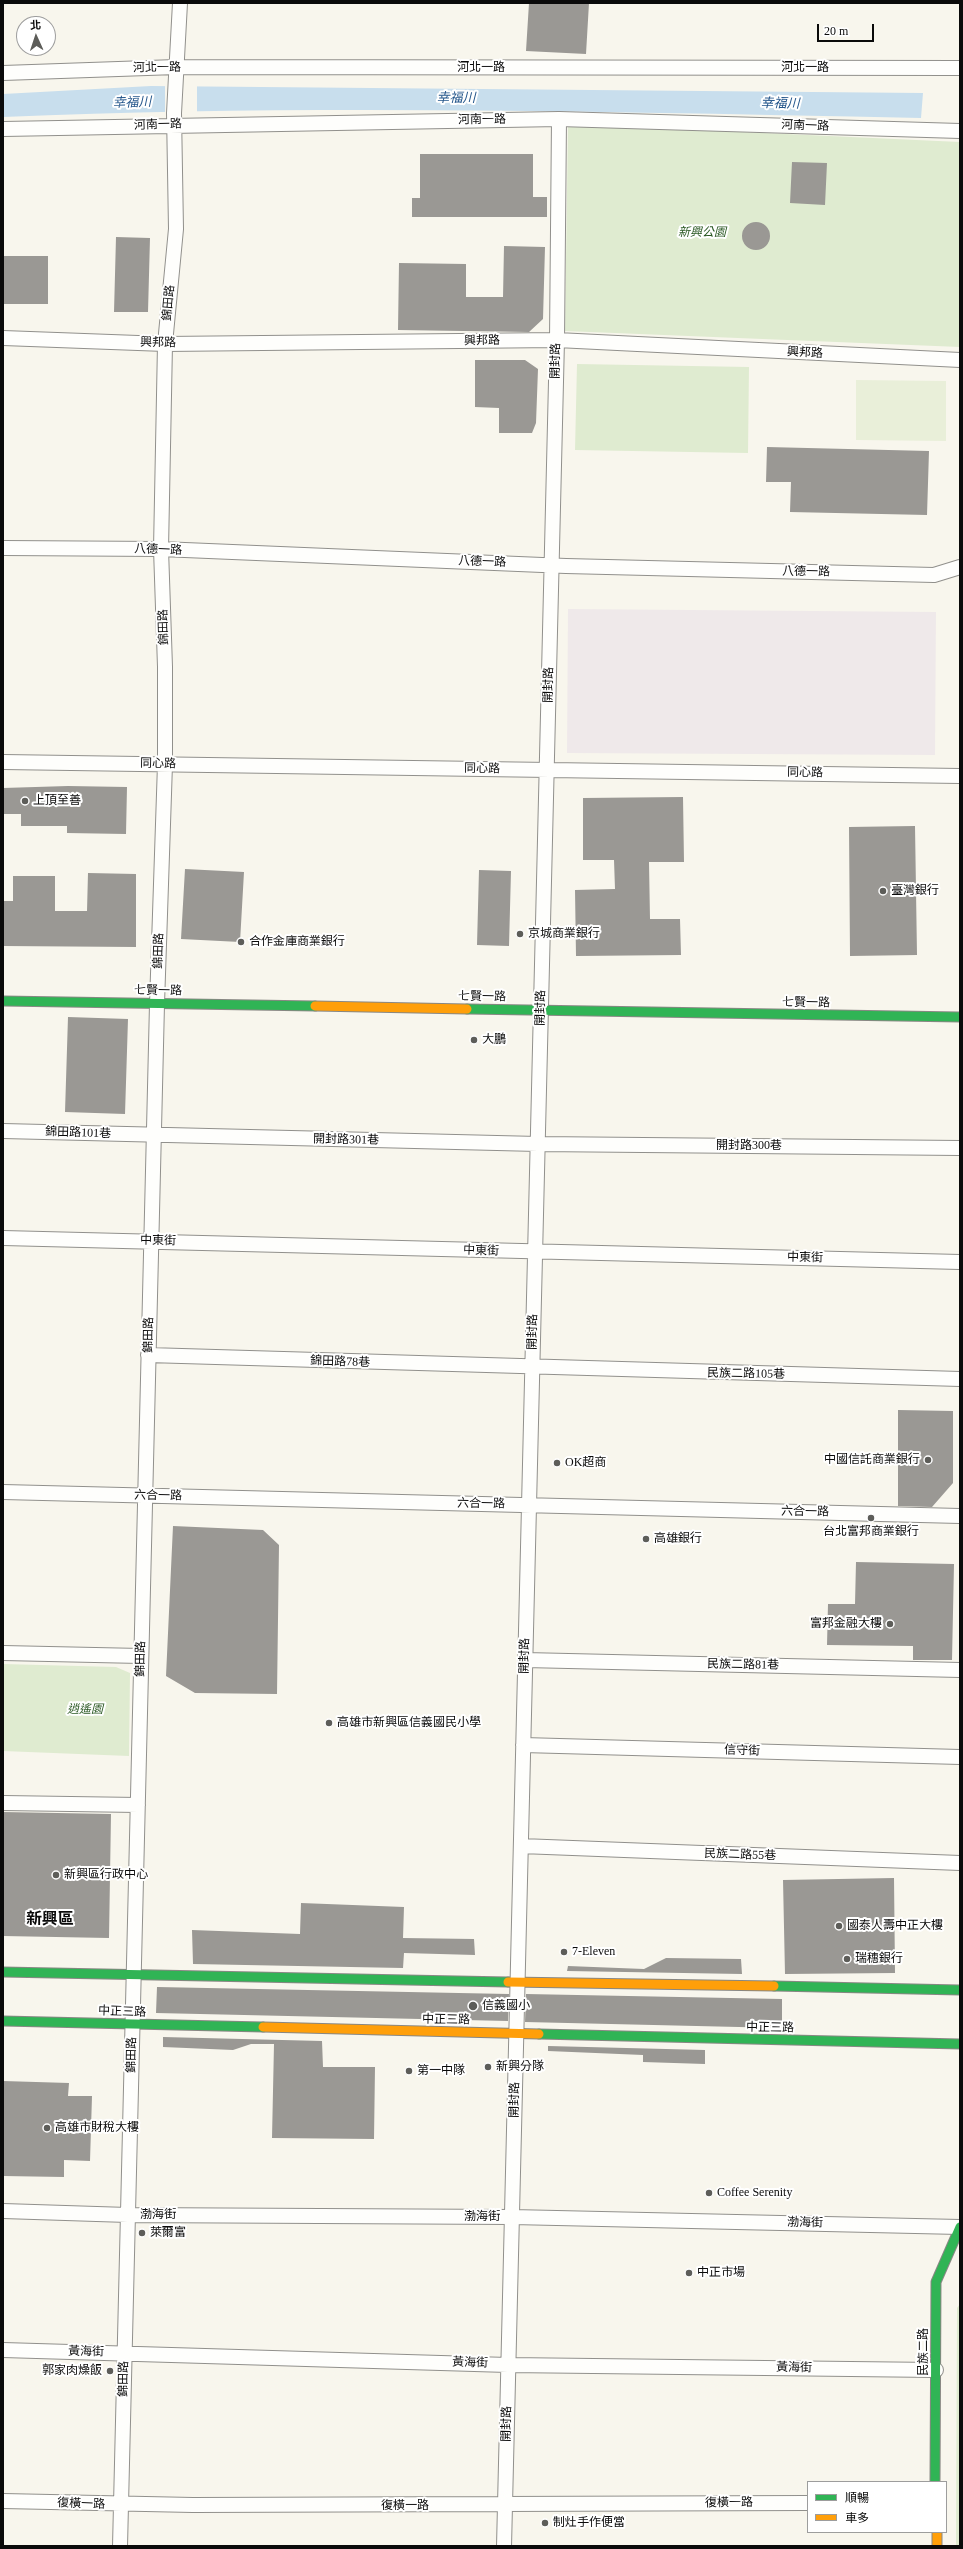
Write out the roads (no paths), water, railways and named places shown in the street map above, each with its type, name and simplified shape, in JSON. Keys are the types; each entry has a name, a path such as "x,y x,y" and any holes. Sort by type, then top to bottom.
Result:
{"street":[{"path":"176,67 180,3"},
{"name":"河北一路","path":"3,73 176,67 960,68"},
{"name":"錦田路","path":"120,2546 148,1356 165,764 165,667 161,549 166,344 176,229 174,119 176,67"},
{"name":"河南一路","path":"3,129 174,119 559,119 960,131"},
{"name":"開封路","path":"504,2546 557,340 559,119"},
{"name":"興邦路","path":"3,338 166,344 557,340 960,360"},
{"name":"八德一路","path":"3,548 161,549 551,564 934,575 960,567"},
{"name":"同心路","path":"3,762 960,776"},
{"name":"七賢一路","path":"3,1001 960,1017"},
{"name":"錦田路101巷","path":"3,1131 154,1135"},
{"name":"開封路301巷","path":"154,1135 538,1144"},
{"name":"開封路300巷","path":"538,1144 960,1148"},
{"name":"中東街","path":"3,1238 535,1253 960,1262"},
{"name":"錦田路78巷","path":"148,1356 532,1368"},
{"name":"民族二路105巷","path":"532,1368 960,1379"},
{"name":"六合一路","path":"3,1492 960,1516"},
{"path":"3,1653 141,1656"},
{"name":"民族二路81巷","path":"525,1660 960,1670"},
{"name":"信守街","path":"523,1745 960,1757"},
{"path":"3,1803 138,1805"},
{"name":"民族二路55巷","path":"521,1846 960,1863"},
{"path":"3,1972 960,1990"},
{"name":"中正三路","path":"3,2021 960,2044"},
{"name":"渤海街","path":"3,2211 128,2215 512,2217 960,2227"},
{"name":"民族二路","path":"935,2481 936,2282 960,2227"},
{"name":"黃海街","path":"3,2350 508,2365 936,2370"},
{"name":"復橫一路","path":"3,2501 121,2505 505,2506 807,2503"},
{"path":"937,2533 937,2546"}],"water":[{"name":"幸福川","path":"151,86 923,93 921,118 462,110 232,111 3,117 3,94"}],"place":[{"name":"上頂至善","path":"25,801"},
{"name":"臺灣銀行","path":"883,891"},
{"name":"京城商業銀行","path":"520,934"},
{"name":"合作金庫商業銀行","path":"241,942"},
{"name":"大鵬","path":"474,1040"},
{"name":"中國信託商業銀行","path":"928,1460"},
{"name":"OK超商","path":"557,1463"},
{"name":"台北富邦商業銀行","path":"871,1518"},
{"name":"高雄銀行","path":"646,1539"},
{"name":"富邦金融大樓","path":"890,1624"},
{"name":"高雄市新興區信義國民小學","path":"329,1723"},
{"name":"新興區行政中心","path":"56,1875"},
{"name":"國泰人壽中正大樓","path":"839,1926"},
{"name":"7-Eleven","path":"564,1952"},
{"name":"瑞穗銀行","path":"847,1959"},
{"name":"信義國小","path":"473,2006"},
{"name":"新興分隊","path":"488,2067"},
{"name":"第一中隊","path":"409,2071"},
{"name":"高雄市財稅大樓","path":"47,2128"},
{"name":"Coffee Serenity","path":"709,2193"},
{"name":"萊爾富","path":"142,2233"},
{"name":"中正市場","path":"689,2273"},
{"name":"郭家肉燥飯","path":"110,2371"},
{"name":"制灶手作便當","path":"545,2523"}],"district":[{"name":"新興區","path":"50,1920"}],"park label":[{"name":"新興公園","path":"702,233"},
{"name":"逍遙園","path":"85,1710"}]}
